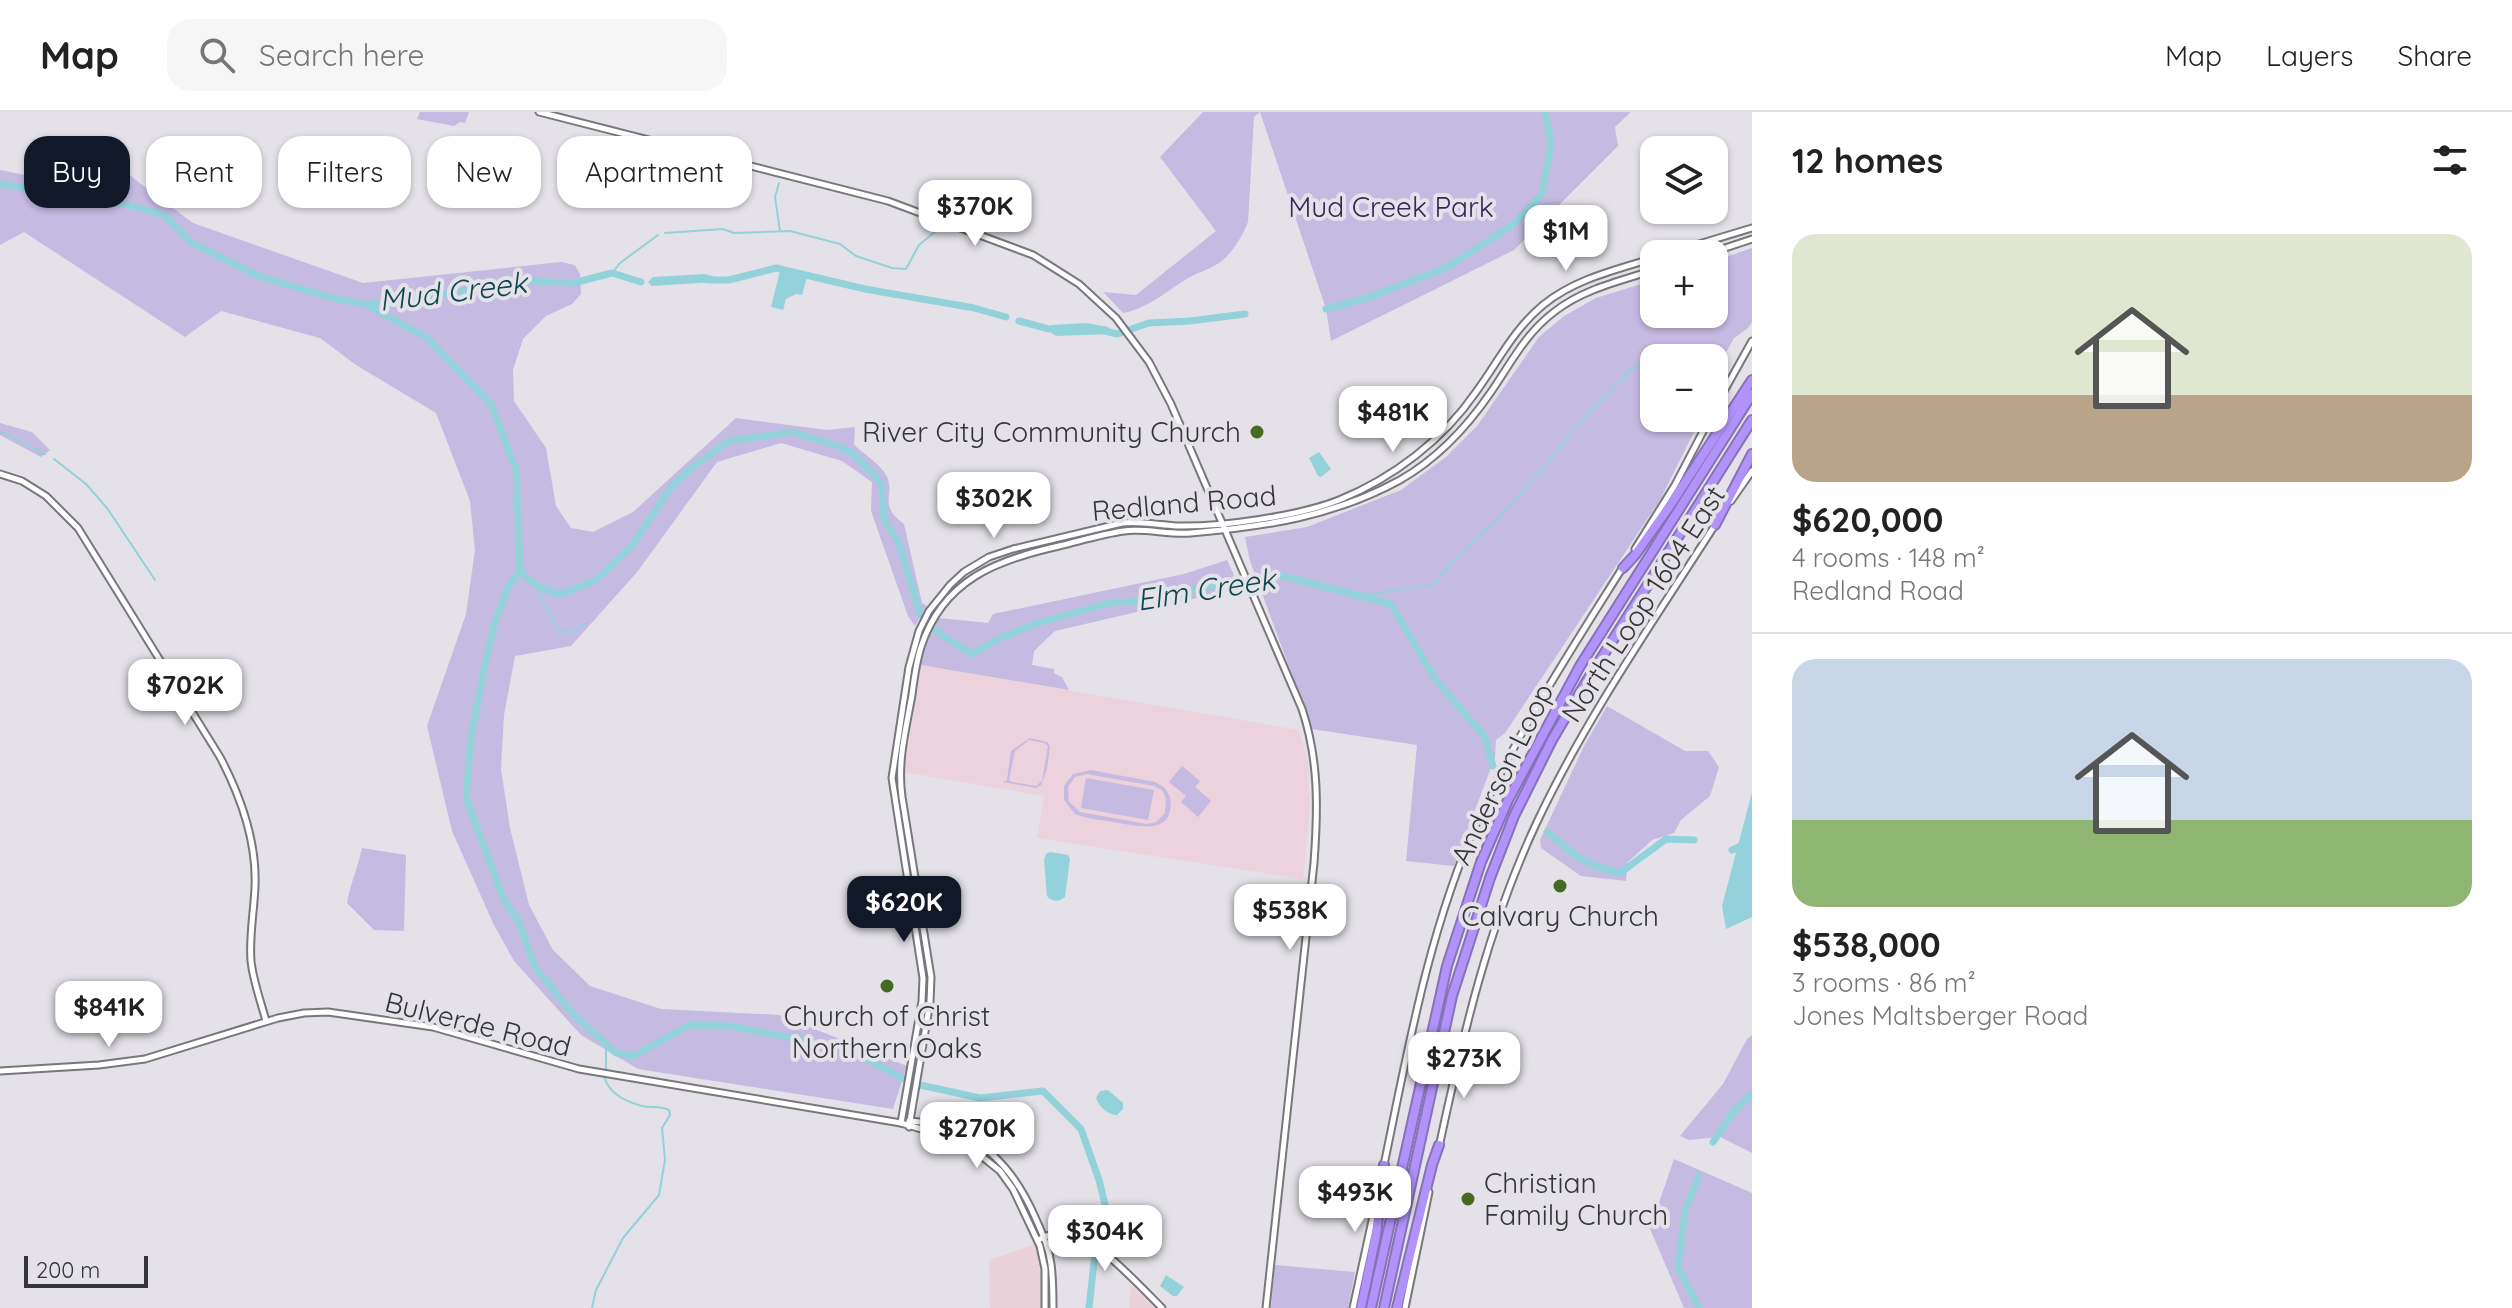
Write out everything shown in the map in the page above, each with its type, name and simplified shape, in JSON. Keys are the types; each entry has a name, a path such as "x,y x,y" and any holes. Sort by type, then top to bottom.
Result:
{"highway":[{"path":"1623,568 1671,504 1752,380"},
{"name":"Anderson Loop","path":"1371,1308 1447,966 1481,862 1508,800 1580,666 1752,394"},
{"name":"Anderson Loop","path":"1384,1308 1452,996 1480,907 1514,816 1552,740 1585,684 1752,420"},
{"path":"1715,525 1752,454"},
{"path":"1397,1308 1428,1177 1439,1145"},
{"path":"1361,1308 1376,1235 1384,1165"}],"main road":[{"path":"539,112 888,201 1043,260 1079,284 1116,318 1162,384 1307,725 1315,762 1317,800 1311,889 1266,1308"},
{"path":"1712,240 1752,228"},
{"path":"1737,244 1744,230"},
{"path":"1728,247 1752,239"},
{"name":"Redland Road","path":"901,1123 922,1001 923,978 892,778 912,650 924,621 941,595 964,572 989,557 1013,549 1122,523 1224,526 1324,505 1358,491 1406,463 1456,419 1522,325 1561,292 1575,284 1640,262"},
{"path":"1609,272 1612,283"},
{"name":"Redland Road","path":"910,1124 930,1002 931,977 900,768 920,651 934,618 946,601 970,579 1021,554 1124,531 1177,533 1317,515 1378,491 1413,473 1444,447 1483,404 1530,334 1555,311 1570,301 1640,274"},
{"path":"1522,325 1530,334"},
{"path":"1728,380 1752,341"},
{"name":"North Loop 1604 East","path":"1353,1308 1428,966 1477,821 1545,690 1675,485 1703,432"},
{"name":"North Loop 1604 East","path":"1405,1308 1467,1017 1490,940 1536,824 1570,755 1752,471"},
{"path":"0,474 22,481 46,496 78,528 233,781 243,807 254,860 251,960 266,1022"},
{"name":"Bulverde Road","path":"0,1071 145,1059 295,1014 316,1012 365,1016 446,1031 579,1069 950,1129 984,1147 1001,1161 1028,1199 1045,1237 1052,1266 1053,1308"},
{"name":"Bulverde Road","path":"910,1124 958,1140 1000,1171 1013,1189 1038,1240 1045,1269 1045,1308"},
{"path":"1038,1240 1069,1231 1086,1238 1162,1308"}],"shaded area":[{"path":"921,665 1299,730 1308,762 1310,807 1303,879 1037,838 1044,796 904,772"},
{"path":"1036,1244 1043,1275 1043,1308 990,1308 989,1260"},
{"path":"1131,1285 1155,1308 1129,1308"}],"green space":[{"path":"420,112 469,112 465,123 454,126 417,119"},
{"path":"1203,112 1260,112 1254,117 1248,222 1236,245 1219,263 1190,277 1150,303 1123,313 1103,292 1136,295 1216,231 1160,157"},
{"name":"Mud Creek Park","path":"1260,112 1631,112 1615,127 1618,146 1514,250 1331,341 1326,309"},
{"path":"0,170 24,175 24,208 130,208 130,176 146,188 146,208 173,208 193,223 363,283 561,262 575,265 580,274 581,294 572,304 546,316 523,339 513,370 514,401 546,448 556,506 571,528 593,532 633,512 736,418 827,430 855,427 854,445 884,472 888,479 891,510 904,524 922,603 927,606 915,626 908,616 871,511 872,482 842,461 781,443 717,462 638,571 571,646 515,656 504,715 501,769 510,828 529,905 553,950 590,986 661,1009 780,1015 907,1066 893,1109 638,1069 581,1035 514,961 493,923 452,831 427,726 466,614 475,550 470,501 436,413 356,365 320,338 221,311 185,337 24,232 0,245"},
{"path":"1752,248 1752,322 1734,338 1728,349 1728,344 1640,344 1640,432 1694,432 1660,500 1505,733 1496,740 1495,757 1454,866 1406,861 1417,745 1312,729 1250,561 1245,537 1307,527 1401,490 1446,457 1477,426 1539,337 1564,316 1596,298 1640,284 1640,328 1728,328 1728,256"},
{"path":"0,423 32,432 50,450 41,457 0,435"},
{"path":"1227,560 1240,588 1055,631 1034,651 1032,665 1054,669 1069,690 921,665 926,644 939,618 988,623 993,614 1184,574"},
{"path":"1607,706 1685,751 1708,751 1719,767 1710,796 1681,820 1674,833 1652,840 1627,863 1626,881 1581,876 1541,848 1540,840 1584,746"},
{"path":"1030,738 1047,742 1050,746 1047,769 1041,785 1036,788 1003,782 1007,780 1011,751","holes":["1029,740 1048,746 1042,781 1036,786 1009,780 1015,751"]},
{"path":"1182,766 1200,781 1195,787 1211,801 1198,817 1181,802 1186,796 1169,782"},
{"path":"1091,770 1155,782 1165,788 1170,797 1167,818 1161,824 1143,826 1075,814 1064,800 1064,786 1073,774","holes":["1087,774 1162,790 1166,798 1165,813 1156,822 1147,824 1080,812 1069,802 1068,787 1075,777"]},
{"path":"1086,778 1154,790 1148,820 1081,808"},
{"path":"362,848 406,855 404,931 374,930 347,903"},
{"path":"1752,1035 1752,1153 1720,1137 1689,1140 1680,1136 1723,1084"},
{"path":"1674,1159 1752,1193 1752,1308 1684,1308 1650,1229"},
{"path":"1275,1265 1355,1272 1348,1308 1271,1308"}],"water":[{"path":"780,271 807,277 802,295 796,294 786,299 783,310 771,307"},
{"path":"713,276 715,282 652,286 648,282 653,277"},
{"path":"1087,323 1108,327 1110,334 1056,336 1049,331 1052,325"},
{"path":"1319,452 1331,469 1321,477 1309,458"},
{"path":"1752,792 1752,917 1726,929 1722,906"},
{"path":"1050,852 1068,855 1070,859 1065,897 1058,900 1047,896 1044,860"},
{"path":"1108,1090 1123,1103 1123,1109 1117,1115 1104,1110 1096,1098 1100,1091"},
{"path":"1166,1275 1184,1287 1177,1296 1160,1286"}],"waterway":[{"name":"Mud Creek","path":"1326,309 1370,297 1446,268 1514,224 1542,194 1551,143 1545,112"},
{"path":"779,183 775,197 780,231"},
{"name":"Mud Creek","path":"0,184 121,203 164,215 192,243 258,276 365,304 398,304 513,280 573,283 612,273 641,282"},
{"path":"665,233 723,229 734,233 790,231 840,244 856,256 892,268 906,269 919,245 937,230"},
{"path":"612,273 620,263 658,235"},
{"name":"Mud Creek","path":"707,280 729,280 776,268 1006,317"},
{"name":"Elm Creek","path":"365,304 427,338 491,404 516,470 520,571 534,584 559,595 596,580 631,547 672,486 691,468 729,441 792,432 852,453 877,478 882,486 884,519 899,543 920,614"},
{"name":"Mud Creek","path":"1101,330 1117,334 1149,323 1245,314"},
{"name":"Mud Creek","path":"1019,321 1057,329"},
{"path":"1360,596 1434,584 1453,561 1497,520 1575,428 1630,370 1640,365"},
{"path":"0,431 45,454"},
{"path":"54,459 86,484 107,508 155,580"},
{"path":"520,571 508,587 494,626 471,737 466,798 503,898 519,922 535,967 572,1013 616,1053 634,1056 689,1025 732,1026 747,1030"},
{"name":"Elm Creek","path":"936,630 973,654 998,639 1035,624 1109,603 1145,601 1252,577 1279,575 1391,604 1435,679 1485,737 1493,766"},
{"path":"534,584 558,630 574,632 586,623"},
{"name":"Elm Creek","path":"1547,832 1589,863 1620,873 1666,839 1694,840"},
{"name":"Elm Creek","path":"1732,850 1752,841"},
{"path":"750,1030 815,1042 861,1056 906,1080"},
{"path":"606,1044 606,1069"},
{"path":"592,1308 596,1290 623,1238 659,1195 665,1160 662,1128 670,1115 669,1110 625,1100 611,1089 605,1079"},
{"path":"920,1085 980,1098 1043,1091 1081,1129 1099,1180 1111,1229 1102,1245"},
{"path":"1713,1142 1735,1110 1752,1094"},
{"path":"1699,1176 1685,1210 1678,1268 1699,1308"},
{"path":"1089,1308 1095,1254"}],"place":[{"name":"River City Community Church","path":"1257,432"},
{"name":"Calvary Church","path":"1560,886"},
{"name":"Church of Christ Northern Oaks","path":"887,986"},
{"name":"Christian Family Church","path":"1468,1199"}]}
